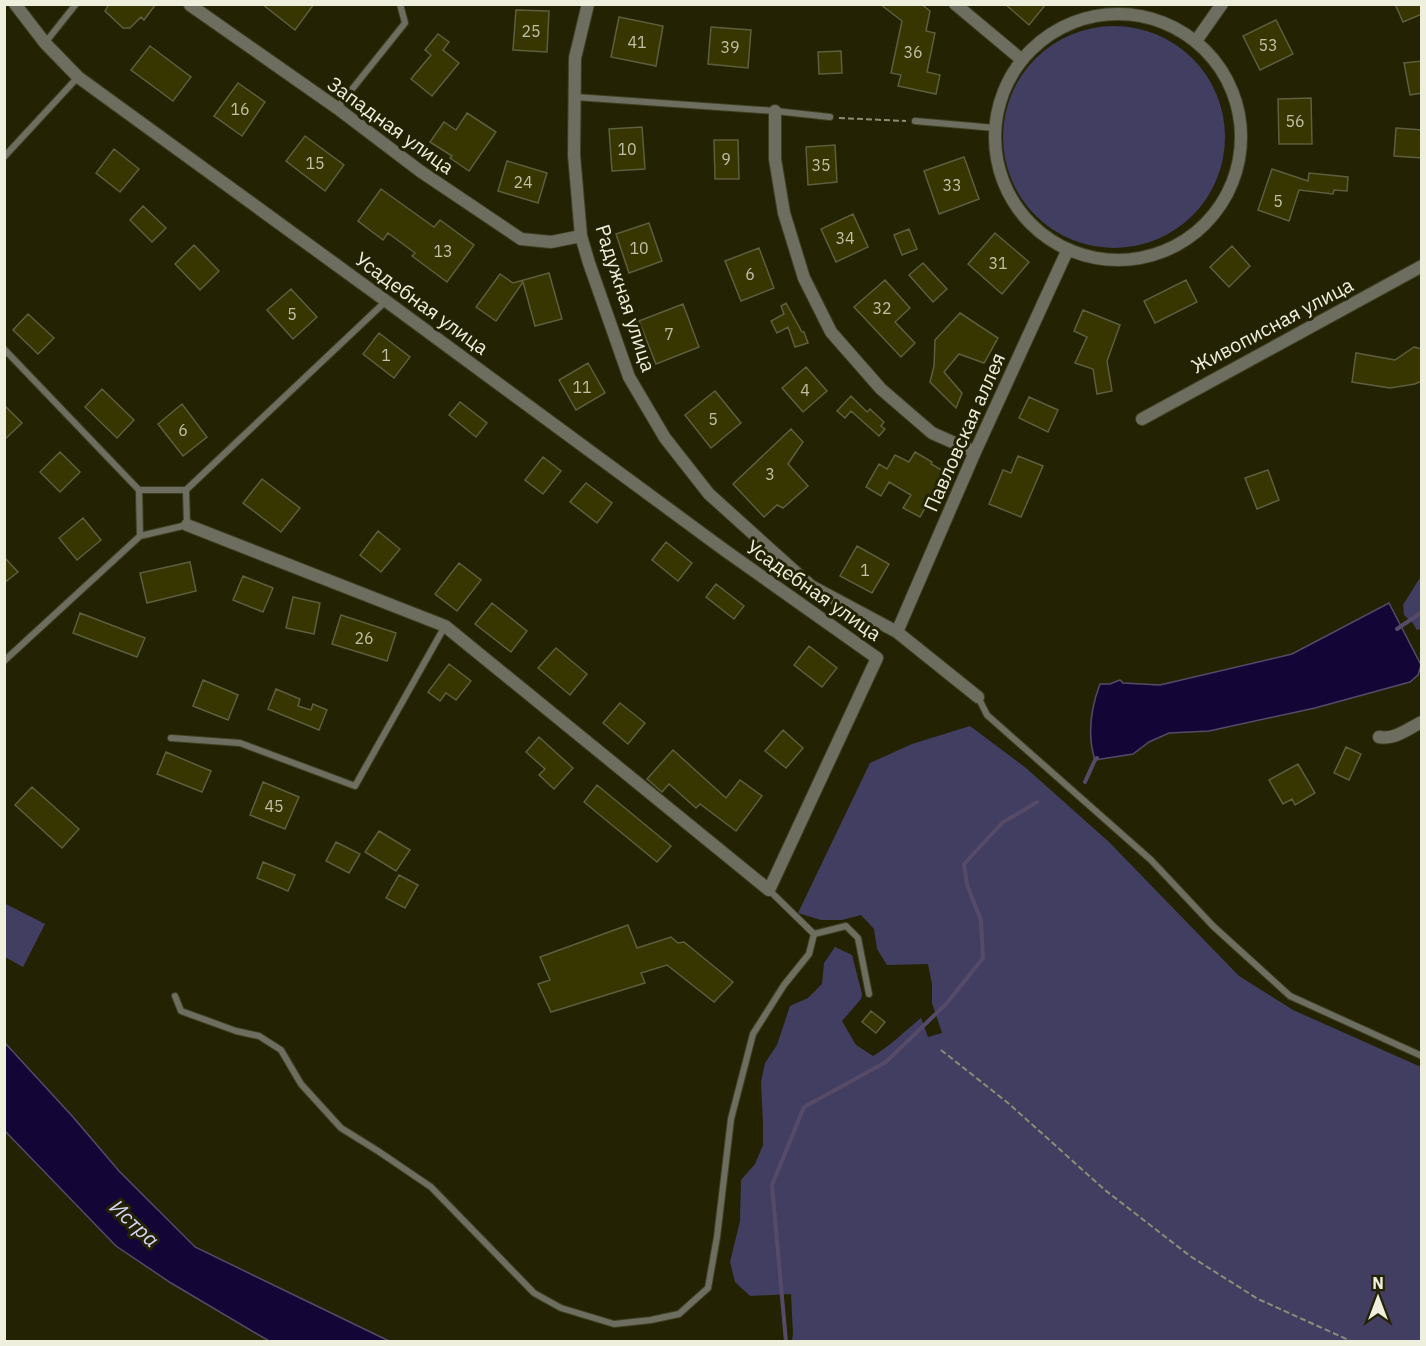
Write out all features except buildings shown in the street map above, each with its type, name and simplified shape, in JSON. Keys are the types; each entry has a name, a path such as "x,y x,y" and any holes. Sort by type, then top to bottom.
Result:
{"street":[{"name":"Усадебная улица","path":"15,4 45,43 78,77 723,549 877,658 769,890"},
{"name":"Радужная улица","path":"588,4 575,58 574,155 581,236 629,377 665,438 709,494 811,586 897,632 978,697"},
{"path":"955,4 1022,60"},
{"path":"1196,41 1222,4"},
{"name":"Западная улица","path":"190,5 337,108 420,171 520,239 551,242 581,236"},
{"path":"1105,14 1137,15 1153,19 1196,41 1213,58 1227,78 1240,116 1242,140 1240,156 1234,179 1215,214 1178,245 1163,252 1115,260 1083,255 1042,234 1012,200 1000,172 997,158 995,128 1001,99 1022,60 1032,48 1059,29 1073,22 1105,14"},
{"path":"775,111 775,159 784,213 804,278 831,332 881,389 932,433 975,452"},
{"name":"Павловская аллея","path":"897,632 975,452 1068,249"},
{"name":"Живописная улица","path":"1142,419 1422,266"},
{"path":"187,525 445,626 769,890"},
{"path":"1379,737 1395,737 1422,722"}],"lane":[{"path":"45,43 76,4"},
{"path":"337,108 405,23 399,4"},
{"path":"4,157 78,77"},
{"path":"575,97 830,117"},
{"path":"915,121 995,128"},
{"path":"139,490 186,490 387,301"},
{"path":"4,349 139,490 140,536"},
{"path":"4,661 140,536 187,525 186,490"},
{"path":"171,738 240,743 355,786 445,626"},
{"path":"978,697 987,715 1151,860 1213,926 1290,996 1422,1056"},
{"path":"769,890 814,934"},
{"path":"814,934 846,926 858,938 869,994"},
{"path":"175,996 181,1011 236,1031 259,1036 281,1050 301,1084 341,1128 378,1150 431,1187 534,1293 561,1308 614,1324 679,1314 708,1288 717,1237 731,1119 753,1034 784,985 808,954 814,934"}],"path":[{"path":"830,117 915,121"},
{"path":"940,1050 1008,1103 1105,1190 1190,1256 1258,1299 1353,1341"}],"shaded area":[{"path":"1114,26 1136,28 1166,39 1184,51 1200,67 1212,85 1220,105 1225,137 1223,159 1212,189 1200,207 1184,223 1166,235 1146,243 1114,248 1092,246 1062,235 1044,223 1028,207 1016,189 1008,169 1003,137 1005,115 1016,85 1028,67 1044,51 1062,39 1082,31"},
{"path":"1421,576 1421,629 1417,630 1404,615 1403,605"},
{"path":"970,726 1026,768 1109,842 1239,976 1293,1010 1421,1067 1421,1341 792,1341 791,1294 750,1296 735,1282 730,1262 740,1221 741,1180 755,1164 763,1145 761,1082 765,1063 777,1045 790,1006 808,998 822,984 824,963 835,947 852,955 862,994 861,999 842,1021 856,1045 873,1056 921,1018 928,1037 942,1033 932,1003 932,984 928,964 887,965 877,949 874,929 861,915 842,920 821,920 798,913 870,763 912,744"},
{"path":"4,903 45,924 23,967 5,957"}],"water":[{"path":"1389,603 1421,665 1418,675 1410,682 1315,708 1209,731 1169,733 1149,742 1133,754 1095,760 1091,741 1091,722 1100,684 1110,684 1120,680 1123,683 1160,685 1292,654"},
{"name":"Истра","path":"5,1043 119,1171 195,1247 389,1341 269,1341 171,1283 116,1246 5,1131"}],"waterway":[{"path":"1397,629 1422,612"},
{"path":"1085,782 1097,758"},
{"path":"786,1342 772,1185 804,1107 886,1062 947,1003 983,958 981,920 967,885 964,864 1002,823 1037,802"}]}
